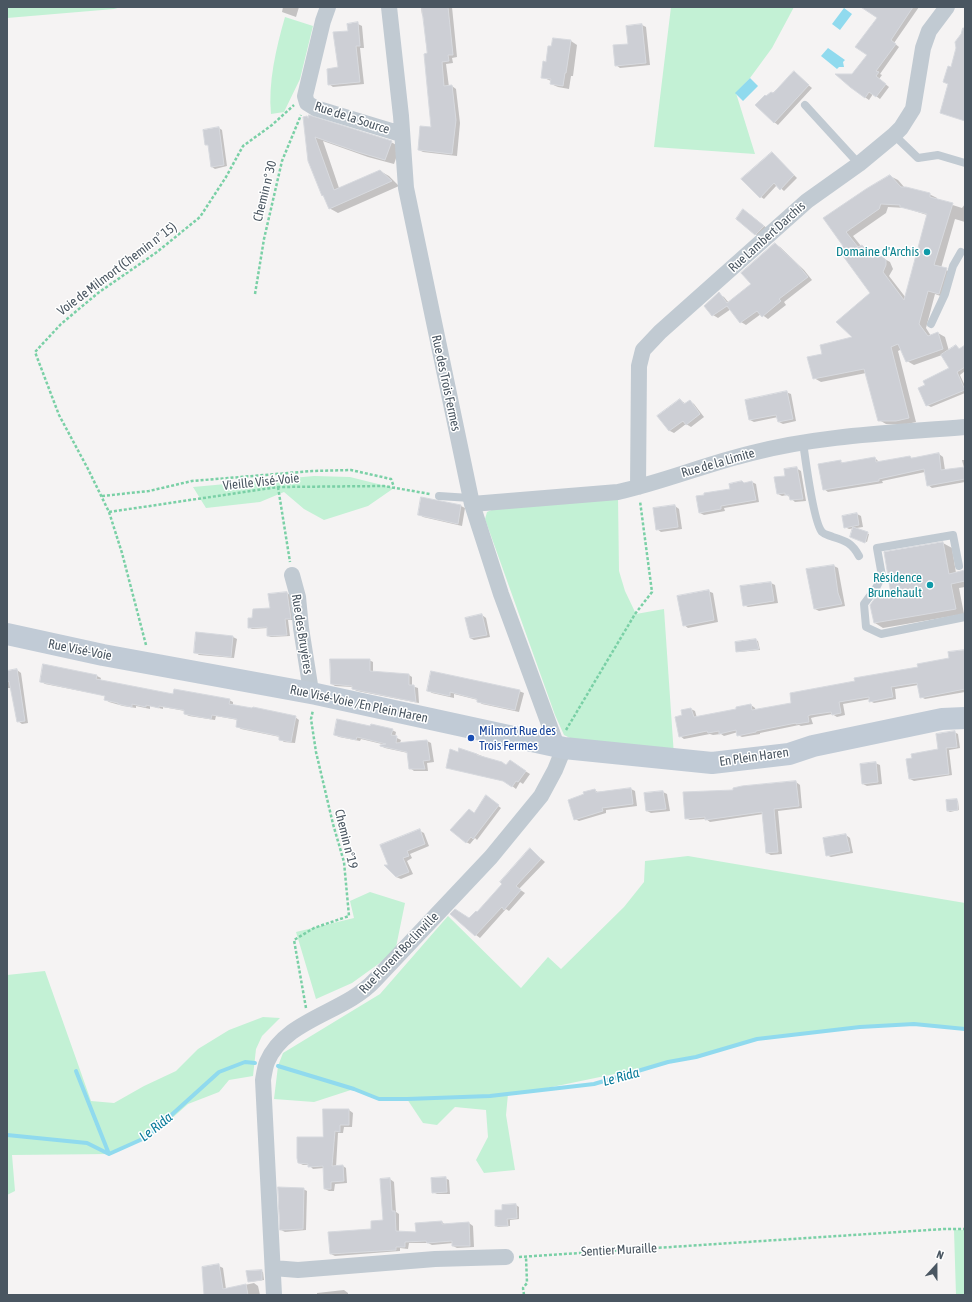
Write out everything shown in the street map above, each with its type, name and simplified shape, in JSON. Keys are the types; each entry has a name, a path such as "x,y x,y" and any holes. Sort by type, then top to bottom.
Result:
{"street":[{"name":"Rue de la Source","path":"328,7 323,21 305,96 307,103 314,108 401,134"},
{"name":"Rue des Trois Fermes","path":"388,7 401,116 401,134 406,188 471,501 501,594 561,747"},
{"name":"Rue Lambert Darchis","path":"638,487 639,366 643,350 660,332 807,201 859,164 901,128 912,109 923,48 929,31 947,7"},
{"name":"Rue de la Limite","path":"471,501 618,492 751,453 803,442 965,427"},
{"name":"Rue des Bruyères","path":"292,575 298,597 301,628 310,685 313,694"},
{"name":"Rue Visé-Voie","path":"7,634 44,643 154,664"},
{"name":"Rue Visé-Voie /En Plein Haren","path":"154,664 313,694 485,732 561,747"},
{"name":"En Plein Haren","path":"561,747 712,763 789,754 820,744 942,719 965,718"},
{"name":"Rue Florent Boclinville","path":"274,1295 263,1080 266,1062 275,1046 287,1035 365,991 486,863 541,796 555,770 561,747"},
{"path":"273,1268 298,1270 435,1260 506,1257"}],"lane":[{"path":"804,105 859,164"},
{"path":"894,135 918,158 938,155 965,164"},
{"path":"931,324 945,294 953,266 963,253 952,250"},
{"path":"803,442 820,529 823,534 854,546 859,556"},
{"path":"439,496 471,501"},
{"path":"959,566 953,535 878,548 882,576 876,588 864,604 866,626 881,634 965,617"}],"path":[{"name":"Chemin n° 30","path":"256,294 264,239 282,161 301,118 305,96"},
{"name":"Voie de Milmort (Chemin n° 15)","path":"154,664 148,653 122,554 109,512 59,415 35,352 61,324 98,293 157,252 200,217 226,177 243,146 272,125 305,96"},
{"path":"102,496 149,491 192,481 312,471 351,470 391,479 394,488"},
{"name":"Vieille Visé-Voie","path":"109,512 278,487 384,486 439,496"},
{"path":"278,487 292,575"},
{"path":"561,747 636,614 652,592 638,487"},
{"name":"Chemin n°19","path":"308,1023 294,940 314,928 348,916 344,862 324,791 316,752 311,719 313,694"},
{"name":"Sentier Muraille","path":"506,1257 526,1257 965,1229"},
{"path":"524,1295 523,1288 527,1283 526,1257"}],"green space":[{"path":"7,7 121,7 114,9 7,18"},
{"path":"671,7 794,7 772,48 750,78 736,93 755,154 654,147"},
{"path":"285,17 313,26 300,79 284,112 271,114 270,102 272,78"},
{"path":"314,476 350,477 394,488 368,506 324,520 304,509 284,492 260,502 206,508 193,487"},
{"path":"618,497 619,571 625,591 636,614 664,609 674,756 576,741 564,735 555,715 485,519 487,512 498,507"},
{"path":"688,856 965,903 965,1029 914,1024 860,1027 757,1039 696,1057 528,1092 508,1094 506,1115 515,1170 484,1173 476,1160 488,1137 486,1110 455,1107 437,1125 423,1123 407,1099 379,1099 354,1089 314,1102 274,1099 278,1066 283,1053 380,994 448,916 521,988 548,957 561,969 624,907 644,882 645,861"},
{"path":"370,892 405,903 395,952 352,983 316,999 296,932 354,918 350,901"},
{"path":"45,971 91,1101 114,1103 144,1086 176,1071 198,1049 229,1030 263,1017 280,1018 262,1036 256,1049 253,1076 229,1080 219,1092 188,1104 147,1137 109,1154 12,1155 15,1191 7,1195 7,975"},
{"path":"954,1230 965,1230 965,1295 956,1295"}],"water":[{"path":"844,8 852,14 840,30 832,24"},
{"path":"828,48 845,60 843,62 844,67 839,67 837,69 821,56"},
{"path":"750,78 758,86 743,101 735,93"}],"building":[{"path":"422,7 448,7 453,55 448,55 449,61 442,62 444,86 452,85 456,120 452,154 418,150 420,126 431,127 424,54 427,53"},
{"path":"861,7 913,7 891,40 896,44 876,71 879,72 876,76 886,84 876,97 869,92 865,98 835,74 852,74 867,55 855,47 877,18"},
{"path":"358,22 360,46 356,46 360,82 328,85 327,69 338,67 333,32 348,31 347,24"},
{"path":"642,24 646,63 615,66 613,45 628,44 626,26"},
{"path":"963,28 965,28 965,121 940,113 948,84 943,82 948,66 951,67 956,48 955,42 961,34"},
{"path":"553,38 571,40 563,86 550,84 551,79 541,78 543,61 546,62 548,46 551,46"},
{"path":"794,71 809,85 774,123 755,105 765,95 766,96 771,92 773,93"},
{"path":"309,115 392,141 385,160 315,137 334,190 380,170 392,181 329,209 323,195 322,196 308,161 303,117 307,116 308,118"},
{"path":"219,127 224,165 211,167 208,145 205,145 203,130"},
{"path":"772,152 794,175 780,190 774,183 760,198 741,179"},
{"path":"890,175 901,187 930,193 930,197 953,203 934,265 947,268 939,294 928,291 919,324 928,336 938,332 943,349 906,362 898,344 891,347 909,418 896,421 878,421 864,369 813,379 807,357 822,354 820,345 852,337 836,322 870,293 838,249 843,246 823,218","holes":["881,204 900,205 900,207 927,214 904,300 883,272 886,265 886,260 879,256 872,258 862,245 858,247 846,232 879,209"]},
{"path":"743,209 764,226 755,235 736,219"},
{"path":"775,243 808,277 779,299 781,301 762,317 757,311 740,323 727,306 712,316 704,306 719,292 727,303 751,284 741,273"},
{"path":"956,345 959,349 965,345 965,367 957,372 965,390 926,406 918,388 925,385 923,381 949,368 941,355"},
{"path":"787,391 793,419 778,422 776,415 749,420 745,400"},
{"path":"680,399 684,404 690,400 700,414 686,425 683,421 669,431 657,416"},
{"path":"939,453 941,470 965,467 965,479 927,486 924,469 879,479 879,481 823,490 818,464 841,460 841,463 875,457 876,462"},
{"path":"797,467 803,499 790,500 789,495 785,495 785,493 777,494 774,477 785,476 784,469"},
{"path":"742,481 744,483 752,481 756,500 721,506 721,509 699,513 696,496 704,495 704,493 730,489 729,484"},
{"path":"421,497 461,505 458,524 418,515"},
{"path":"675,505 678,527 656,530 653,508"},
{"path":"857,513 859,525 844,528 842,516"},
{"path":"853,527 868,532 865,543 850,537"},
{"name":"Résidence Brunehault","path":"943,542 949,574 965,570 965,581 951,584 956,609 874,623 870,605 875,598 891,594 884,552"},
{"path":"834,565 838,593 842,604 814,609 806,569"},
{"path":"771,582 774,601 743,606 740,586"},
{"path":"709,590 714,620 683,626 677,596"},
{"path":"287,592 291,619 285,619 287,635 267,636 267,627 248,628 248,618 252,618 253,609 270,608 268,594"},
{"path":"482,614 487,635 470,638 465,618"},
{"path":"196,632 233,636 231,657 194,653"},
{"path":"756,639 759,649 736,652 735,642"},
{"path":"965,650 965,689 920,698 917,683 891,687 893,697 869,702 869,697 839,702 841,713 832,715 831,712 810,715 808,716 809,722 796,723 737,736 736,730 719,734 719,731 708,733 707,731 679,737 675,717 682,715 681,710 691,708 694,717 736,709 736,707 751,704 752,710 791,703 790,693 855,681 854,678 918,667 917,664 949,658 948,652"},
{"path":"330,659 370,659 370,671 409,674 409,685 414,685 416,702 352,689 352,686 331,684"},
{"path":"43,664 97,675 96,679 173,694 174,689 230,699 229,704 253,707 296,716 291,742 279,740 279,736 236,727 237,719 212,715 211,719 184,714 184,710 159,706 159,708 132,704 132,707 104,700 105,696 40,682"},
{"path":"17,669 25,721 17,722 9,681 7,682 7,671"},
{"path":"431,671 520,690 515,710 477,702 477,699 450,692 450,696 427,691"},
{"path":"337,719 393,729 391,735 397,736 396,743 427,740 430,760 423,761 425,769 409,769 407,752 380,746 386,744 357,737 356,740 334,735"},
{"path":"955,731 957,747 946,748 949,774 909,779 906,759 912,758 911,754 938,749 936,734"},
{"path":"459,748 502,762 506,765 510,760 526,771 518,782 516,781 512,787 503,781 446,768 450,749 458,752"},
{"path":"876,762 878,782 862,784 860,764"},
{"path":"796,781 799,806 774,809 778,852 766,853 762,812 705,820 705,817 685,819 683,792 733,790 733,788 742,786"},
{"path":"631,788 633,804 602,808 603,811 574,820 568,800 584,794 583,792 595,789 596,792"},
{"path":"663,791 666,809 646,811 644,793"},
{"path":"486,795 499,805 473,839 471,837 466,843 450,830 469,809 474,813"},
{"path":"957,799 958,810 947,811 946,800"},
{"path":"420,829 425,844 407,851 409,856 403,858 409,872 396,877 384,865 388,865 380,845"},
{"path":"846,834 850,851 826,856 823,838"},
{"path":"530,848 541,859 516,886 521,890 504,910 502,907 475,936 450,914 455,909 469,918 476,911 477,912 502,884 500,882"},
{"path":"323,1109 349,1109 349,1125 340,1125 340,1132 335,1131 332,1166 343,1165 344,1181 331,1182 331,1189 324,1189 323,1166 308,1167 308,1164 298,1163 297,1158 297,1137 323,1137"},
{"path":"446,1177 447,1192 432,1193 431,1178"},
{"path":"390,1178 392,1211 395,1211 396,1231 416,1232 415,1223 442,1221 442,1224 469,1222 470,1246 452,1246 452,1241 427,1243 426,1241 405,1242 405,1247 396,1247 396,1250 330,1254 328,1232 371,1229 371,1221 383,1220 380,1179"},
{"path":"278,1187 304,1188 303,1229 280,1230"},
{"path":"516,1204 517,1218 507,1219 508,1226 495,1226 495,1210 502,1210 502,1205"},
{"path":"219,1264 223,1289 246,1284 248,1295 204,1295 202,1267"},
{"path":"262,1270 262,1280 248,1282 246,1271"}],"waterway":[{"name":"Le Rida","path":"278,1066 354,1089 379,1099 490,1096 594,1084 668,1062 696,1057 757,1039 860,1027 914,1024 965,1029"},
{"name":"Le Rida","path":"7,1135 87,1143 109,1154 147,1137 219,1072 245,1062 255,1063"},
{"path":"76,1071 109,1154"}],"place":[{"name":"Domaine d'Archis","path":"927,252"},
{"name":"Résidence Brunehault","path":"930,585"},
{"name":"Milmort Rue des Trois Fermes","path":"471,738"}]}
